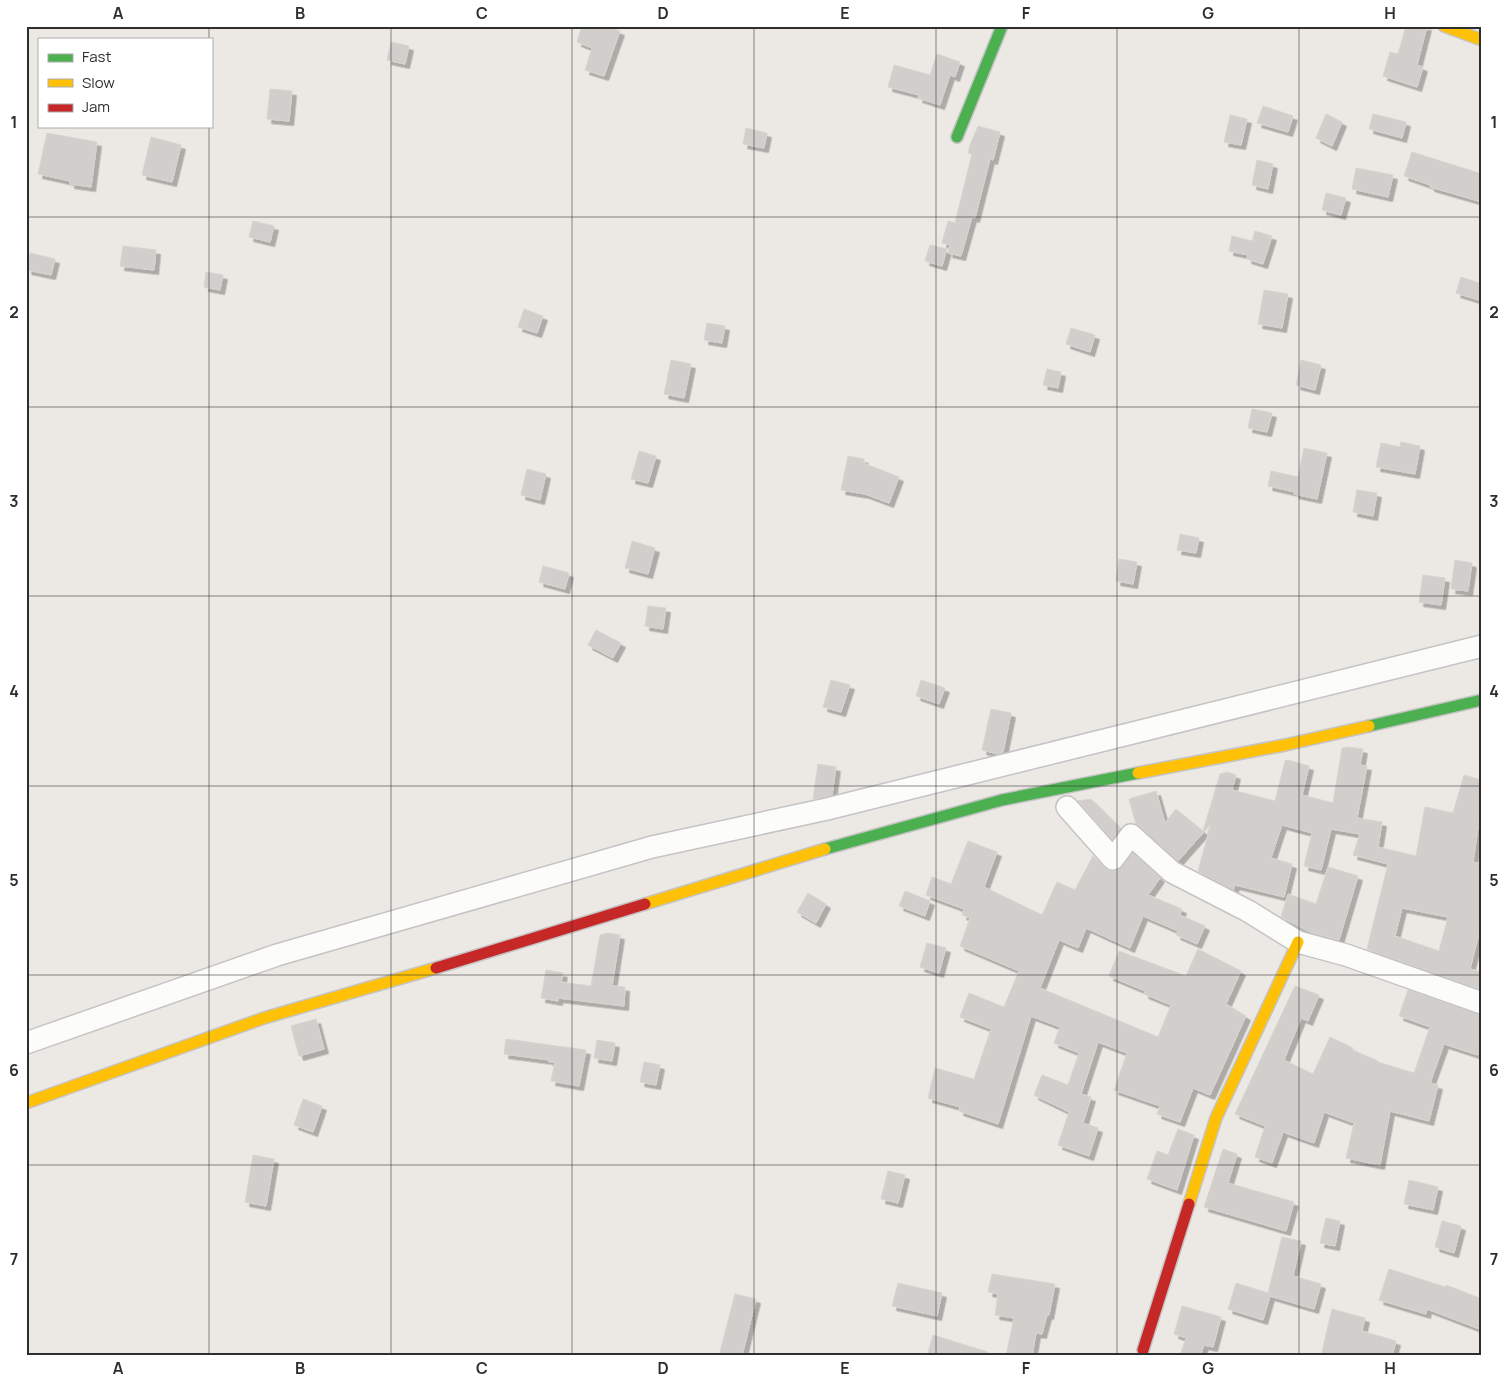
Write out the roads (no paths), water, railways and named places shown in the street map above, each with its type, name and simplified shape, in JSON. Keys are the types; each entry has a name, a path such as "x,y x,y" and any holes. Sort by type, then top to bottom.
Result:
{"street":[{"path":"957,137 1002,26"},
{"path":"1444,26 1482,40"},
{"path":"26,1043 277,955 652,847 827,809 1482,646"},
{"path":"26,1103 264,1018 562,931 783,860 1002,800 1285,745 1482,700"},
{"path":"1067,807 1113,859 1131,835 1172,872 1248,911 1298,942 1346,954 1482,1003"},
{"path":"1143,1350 1216,1118 1298,942"}]}
